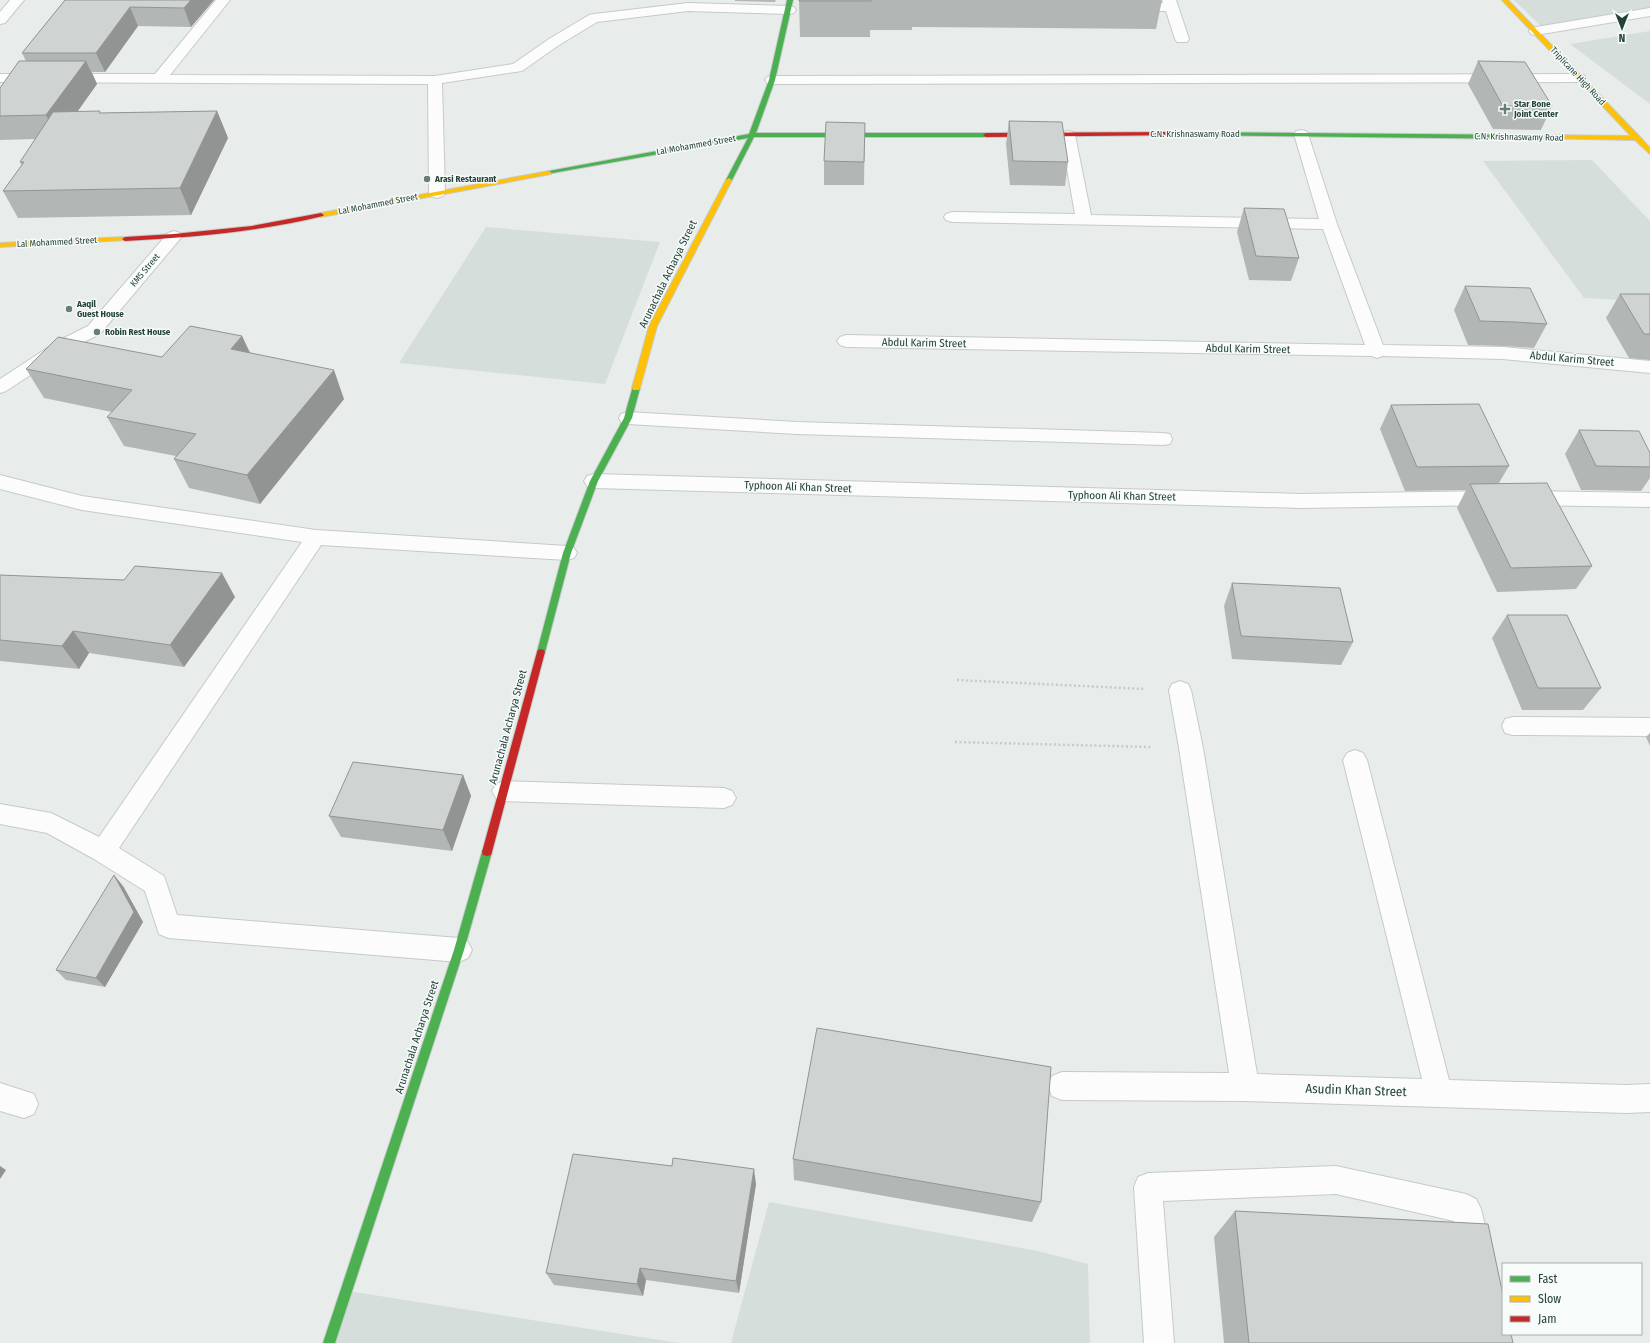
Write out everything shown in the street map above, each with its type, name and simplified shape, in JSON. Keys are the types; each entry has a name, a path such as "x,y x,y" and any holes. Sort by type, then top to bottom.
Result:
{"street":[{"path":"0,20 17,0"},
{"path":"160,78 223,0"},
{"name":"Triplicane High Road","path":"1505,0 1650,152"},
{"path":"1117,7 1170,4 1182,39"},
{"path":"0,78 435,80 517,68 554,42 594,18 688,7 789,5"},
{"name":"Arunachala Acharya Street","path":"329,1343 459,950 504,791 567,553 594,481 628,418 653,326 752,135 772,80 789,5"},
{"path":"1536,31 1650,12"},
{"path":"772,80 1579,78"},
{"path":"435,80 437,193"},
{"path":"1301,134 1329,224 1377,352"},
{"name":"C.N. Krishnaswamy Road","path":"752,135 1301,134 1638,138"},
{"name":"Lal Mohammed Street","path":"0,245 174,236 252,228 752,135"},
{"path":"1068,135 1084,219"},
{"path":"952,217 1329,224"},
{"name":"KMS Street","path":"0,387 64,345 94,330 174,236"},
{"name":"Abdul Karim Street","path":"846,341 1503,354 1650,366"},
{"path":"628,418 796,428 1162,439"},
{"name":"Typhoon Ali Khan Street","path":"594,481 1301,501 1540,498 1650,500"},
{"path":"0,482 82,503 316,537 567,553"},
{"path":"103,851 316,537"},
{"path":"1180,690 1192,748 1245,1087"},
{"path":"1513,726 1650,727"},
{"path":"1355,760 1439,1093"},
{"path":"504,791 724,798"},
{"path":"0,814 51,823 103,851 155,884 168,926 459,950"},
{"name":"Asudin Khan Street","path":"1062,1086 1245,1087 1626,1099 1650,1098"},
{"path":"1159,1343 1148,1187 1336,1180 1466,1209 1483,1276"}],"path":[{"path":"957,680 1180,690"},
{"path":"955,742 1192,748"}],"shaded area":[{"path":"1514,0 1650,0 1650,9 1542,27"},
{"path":"1650,31 1650,104 1570,44"},
{"path":"1592,160 1650,221 1650,312 1641,301 1584,298 1483,161"},
{"path":"486,227 660,242 605,384 399,363"},
{"path":"769,1202 1038,1251 1088,1264 1090,1343 731,1343"},
{"path":"348,1291 679,1343 334,1343"}],"building":[{"path":"65,0 191,0 184,8 130,7 96,53 22,53"},
{"path":"871,0 871,1 799,1"},
{"path":"19,61 86,61 46,115 0,116 0,88"},
{"path":"1478,61 1525,62 1552,106 1503,106"},
{"path":"100,111 99,113 217,111 180,188 3,191 24,162 20,162 53,112"},
{"path":"1009,121 1062,122 1068,162 1013,161"},
{"path":"826,122 865,123 864,162 824,161"},
{"path":"1244,208 1284,209 1299,258 1256,256"},
{"path":"1465,286 1530,288 1547,324 1480,321"},
{"path":"1620,294 1650,294 1650,334 1644,334"},
{"path":"190,326 242,336 231,349 334,370 247,475 174,459 196,434 107,417 132,390 26,369 58,337 162,357"},
{"path":"1479,404 1509,466 1417,467 1391,405"},
{"path":"1579,430 1639,431 1650,453 1650,467 1596,466"},
{"path":"1547,483 1592,566 1511,568 1470,484"},
{"path":"135,566 222,573 170,645 73,631 62,646 0,640 0,575 124,580"},
{"path":"1232,583 1340,588 1353,642 1241,636"},
{"path":"1507,615 1567,615 1601,688 1538,688"},
{"path":"353,762 463,775 443,830 329,816"},
{"path":"114,875 134,912 96,978 56,970"},
{"path":"817,1028 1051,1067 1041,1202 793,1159"},
{"path":"573,1154 672,1166 673,1158 754,1169 736,1281 640,1268 637,1284 546,1273"},
{"path":"1235,1211 1488,1224 1502,1290 1502,1335 1511,1335 1513,1343 1249,1343"}],"traffic: fast":[{"path":"729,180 752,135 772,80 790,0"},
{"path":"1181,134 1534,137"},
{"path":"549,173 752,135 986,135"},
{"path":"541,652 567,553 594,481 628,418 636,388"},
{"path":"329,1343 459,950 487,852"}],"traffic: slow":[{"path":"1505,0 1650,152"},
{"path":"1534,137 1638,138"},
{"path":"321,215 549,173"},
{"path":"636,388 653,326 729,180"},
{"path":"0,245 125,239"}],"traffic: jam":[{"path":"986,135 1181,134"},
{"path":"125,239 174,236 252,228 321,215"},
{"path":"487,852 541,652"}],"place":[{"name":"Star Bone Joint Center","path":"1505,109"},
{"name":"Arasi Restaurant","path":"427,179"},
{"name":"Aaqil Guest House","path":"69,309"},
{"name":"Robin Rest House","path":"97,332"}]}
